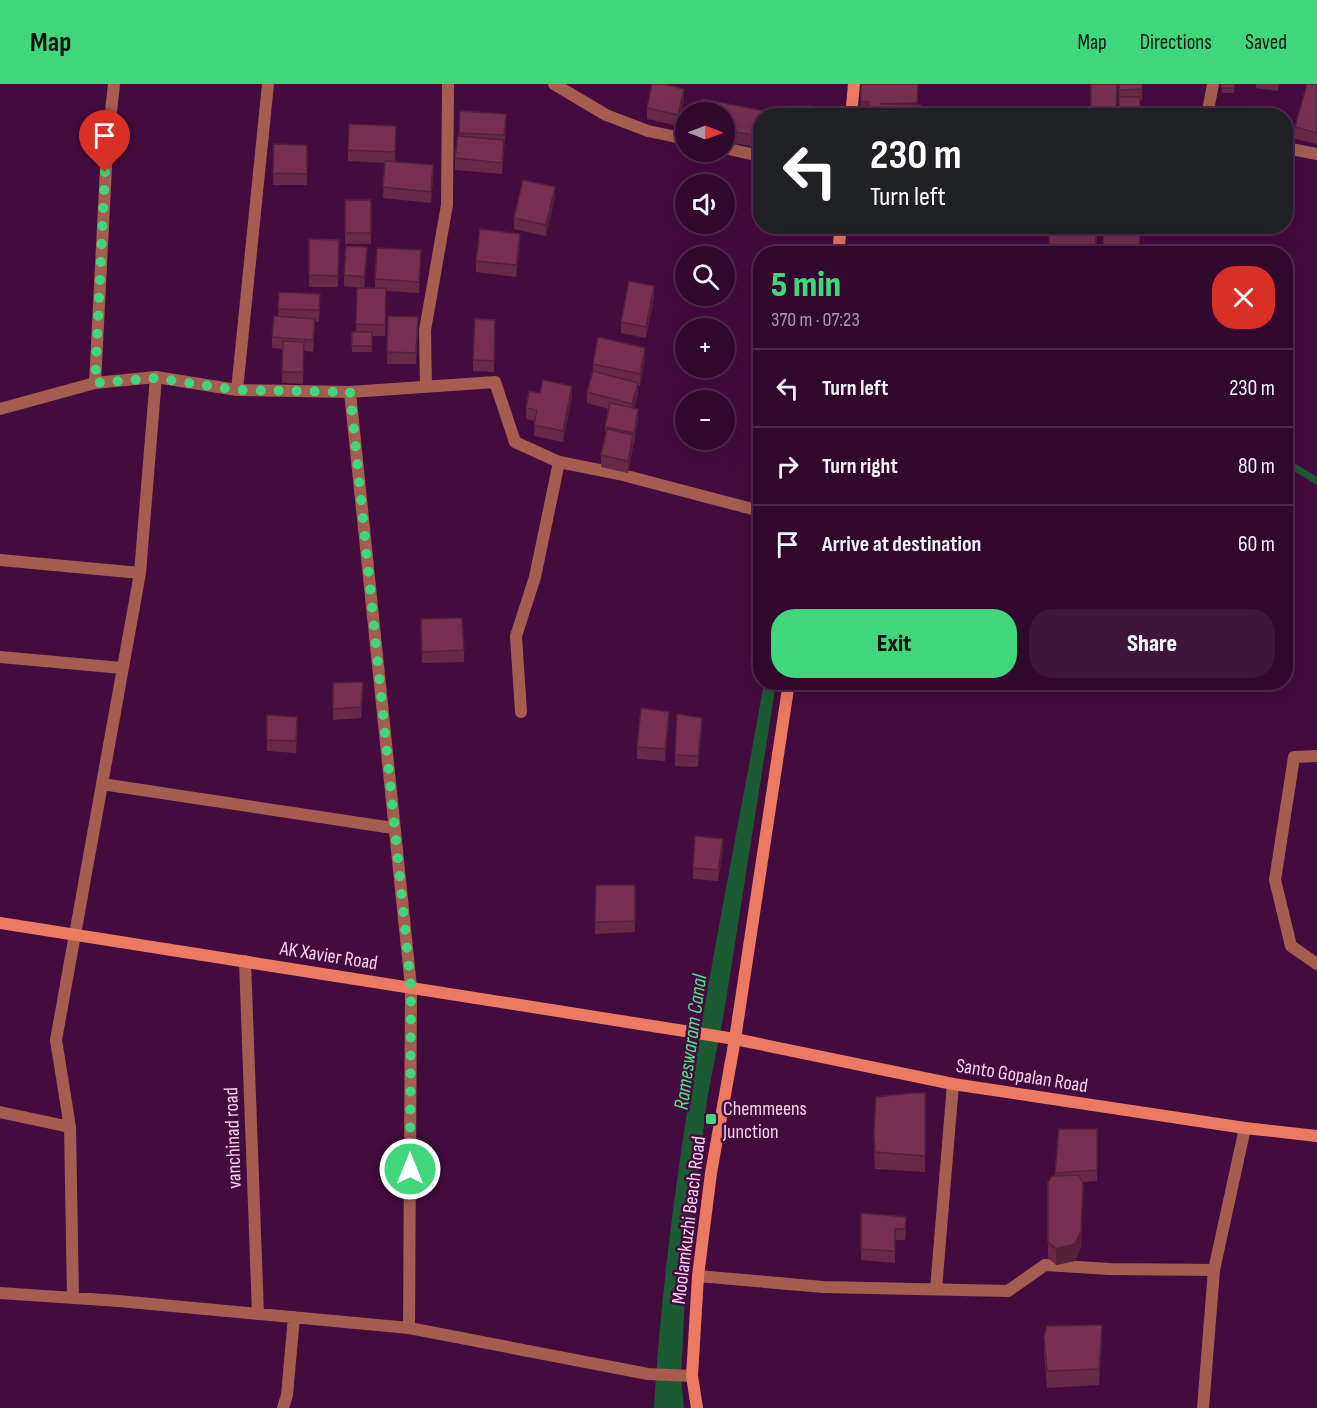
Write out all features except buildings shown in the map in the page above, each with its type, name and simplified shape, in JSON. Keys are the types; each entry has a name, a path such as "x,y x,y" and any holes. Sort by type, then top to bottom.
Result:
{"main road":[{"path":"852,108 854,84"},
{"name":"Moolamkuzhi Beach Road","path":"697,1408 693,1376 698,1276 711,1173 729,1038 788,690"},
{"name":"AK Xavier Road","path":"0,923 729,1038"},
{"name":"Santo Gopalan Road","path":"729,1038 953,1084 1245,1128 1317,1136"}],"street":[{"path":"95,383 107,148 114,84"},
{"path":"237,390 268,84"},
{"path":"426,386 425,330 447,205 448,84"},
{"path":"554,84 606,115 648,131 675,137"},
{"path":"1208,108 1213,84"},
{"path":"1293,149 1317,154"},
{"path":"735,150 753,154"},
{"path":"73,1298 70,1127 56,1040 140,573 156,378"},
{"path":"0,409 95,383 156,378 237,390 350,392 495,382 515,442 559,462 619,474 753,509"},
{"path":"350,392 411,987 410,1328"},
{"path":"521,712 516,636 535,577 559,462"},
{"path":"0,560 140,573"},
{"path":"0,657 122,668"},
{"path":"1317,756 1294,757 1275,880 1291,946 1317,964"},
{"path":"102,784 393,828"},
{"name":"vanchinad road","path":"245,961 258,1314"},
{"path":"936,1289 953,1084"},
{"path":"0,1112 70,1127"},
{"path":"1203,1408 1214,1270 1245,1128"},
{"path":"698,1276 823,1287 1008,1291 1045,1265 1110,1269 1214,1270"},
{"path":"0,1293 410,1328 648,1374 693,1376"},
{"path":"283,1408 287,1395 294,1317"}],"shaded area":[{"path":"763,690 775,690 724,1013 708,1094 687,1259 681,1377 684,1408 654,1408 671,1226 714,954"}],"waterway":[{"path":"1293,466 1317,481"}],"place":[{"name":"Chemmeens Junction","path":"711,1119"}],"route":[{"path":"105,172 95,383 156,378 237,390 350,392 411,987 410,1169"}],"water label":[{"name":"Rameswaram Canal","path":"690,1042"}]}
